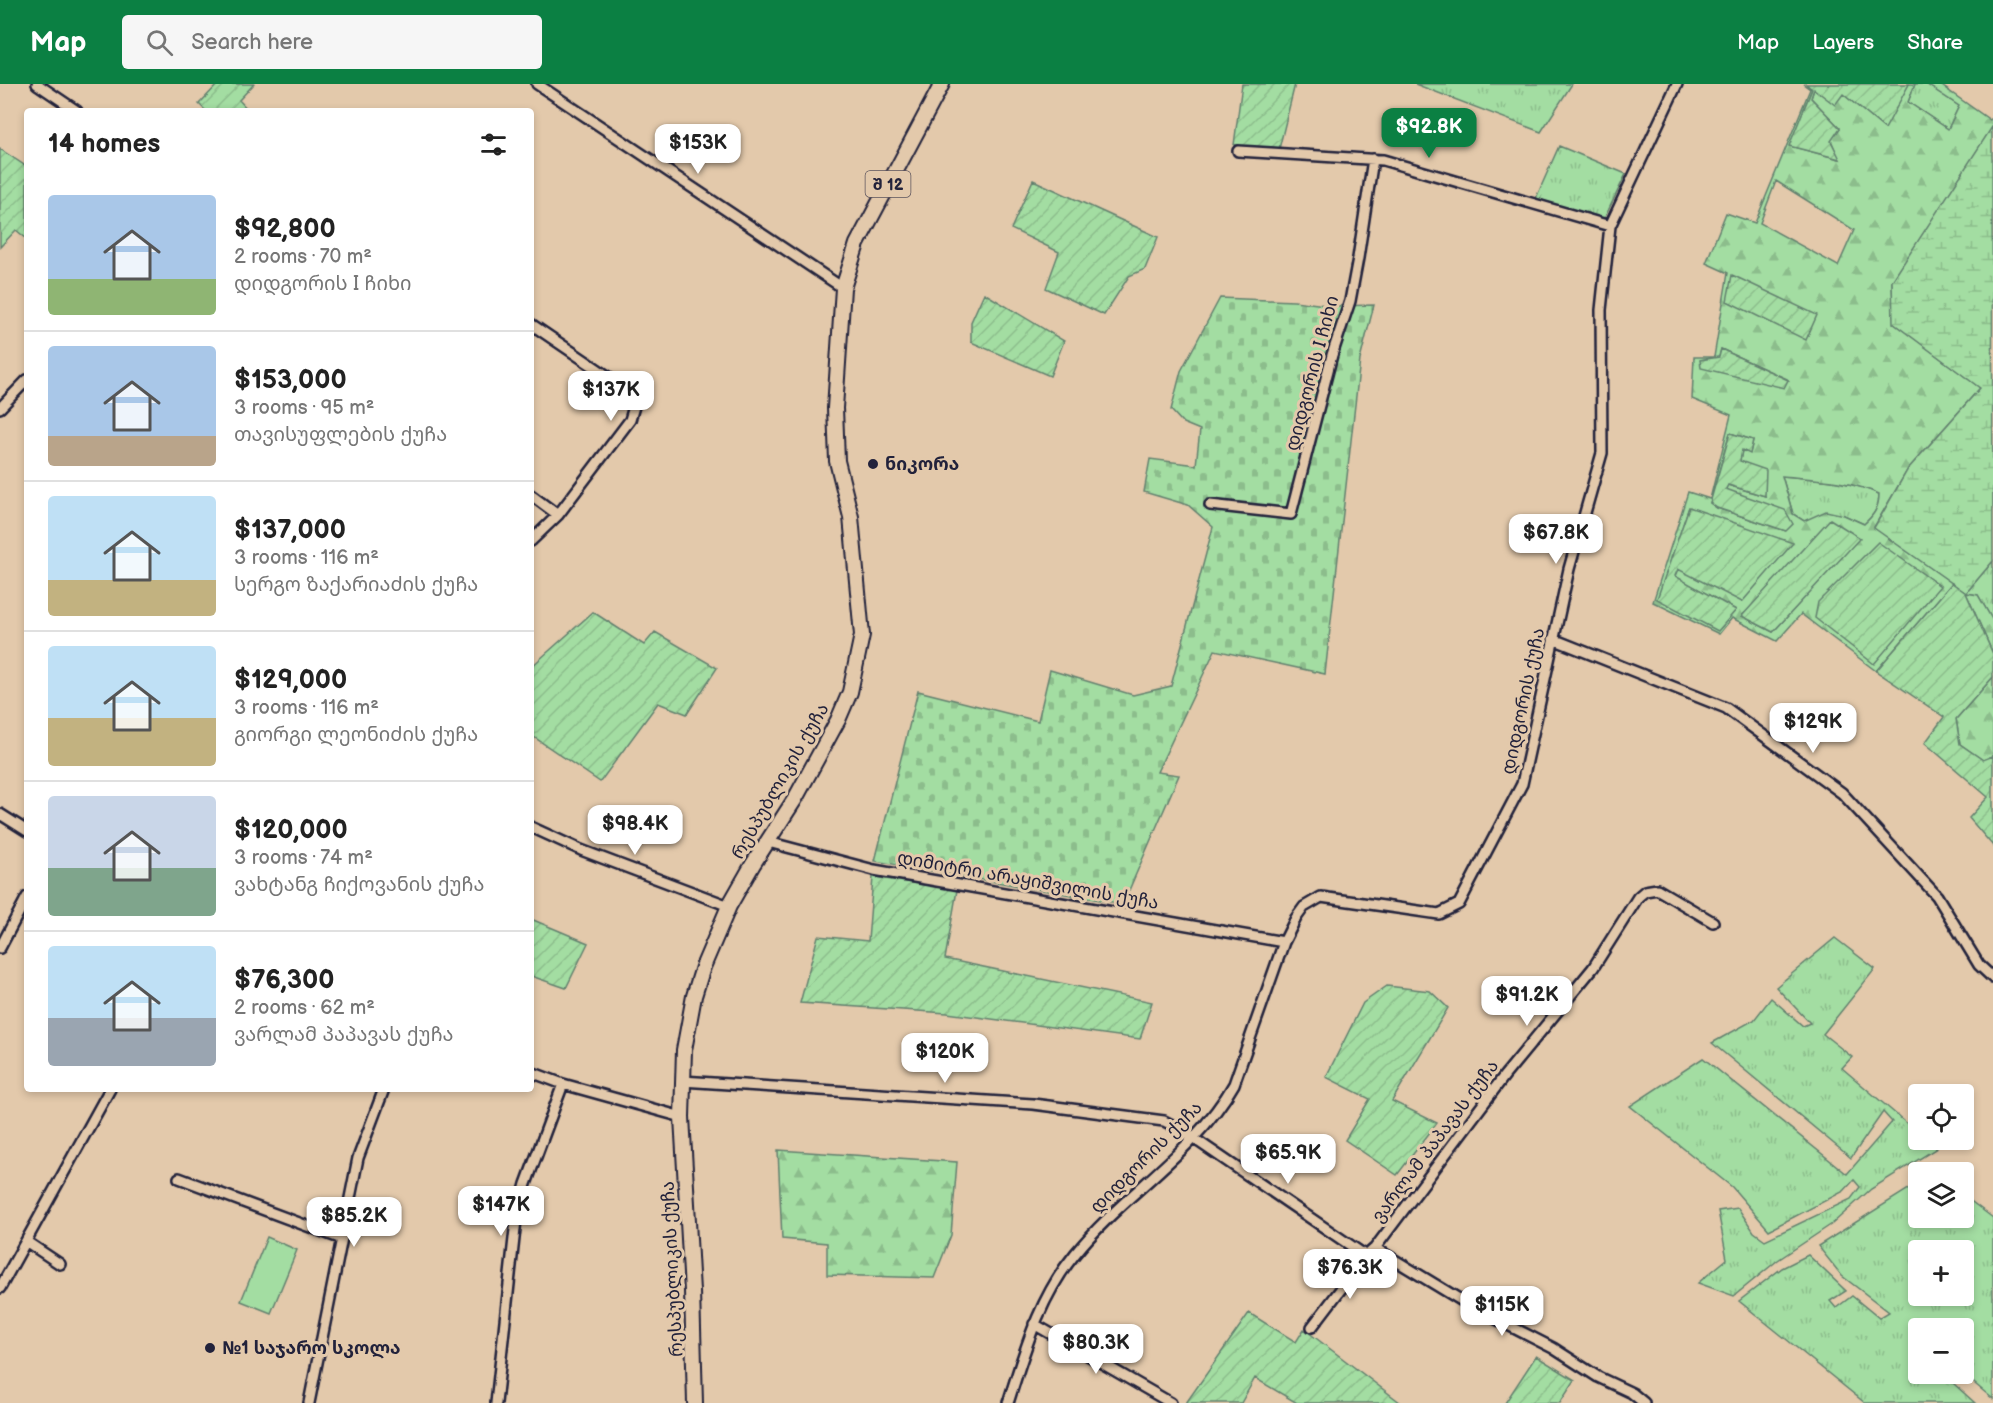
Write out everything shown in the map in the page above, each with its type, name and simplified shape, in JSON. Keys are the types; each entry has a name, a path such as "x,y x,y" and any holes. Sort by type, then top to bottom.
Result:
{"main road":[{"name":"რესპუბლიკის ქუჩა","path":"695,1403 692,1291 682,1117 684,1050 694,996 703,967 729,906 795,799 838,720 850,692 862,635 851,517 837,461 835,408 843,288 857,244 942,84"}],"street":[{"path":"37,84 73,108"},
{"path":"537,84 843,288"},
{"name":"დიდგორის ქუჩა","path":"1008,1403 1034,1324 1047,1295 1074,1254 1103,1223 1193,1139 1222,1104 1234,1084 1284,942 1296,918 1304,908 1321,897 1439,914 1459,904 1522,784 1552,639 1602,453 1601,310 1610,226 1677,84"},
{"path":"1238,151 1383,160 1610,226"},
{"name":"დიდგორის I ჩიხი","path":"1210,505 1291,514 1332,356 1350,301 1373,159"},
{"path":"534,326 637,396 630,420 558,514 534,538"},
{"path":"0,408 24,383"},
{"path":"534,497 558,514"},
{"path":"1552,639 1726,708 1842,793 1937,896 1979,965 1993,978"},
{"path":"0,813 24,829"},
{"path":"534,829 581,850 729,906"},
{"name":"დიმიტრი არაყიშვილის ქუჩა","path":"768,842 874,870 1284,942"},
{"name":"ვარლამ პაპავას ქუჩა","path":"1312,1327 1366,1256 1375,1248 1505,1075 1593,969 1638,897 1645,891 1657,889 1713,922"},
{"path":"0,948 24,903"},
{"path":"534,1073 563,1084 682,1117"},
{"path":"682,1081 1033,1104 1164,1121 1366,1256"},
{"path":"496,1403 516,1220 526,1184 563,1084"},
{"path":"0,1288 108,1092"},
{"path":"309,1403 358,1158 383,1092"},
{"path":"179,1179 342,1239"},
{"path":"27,1242 60,1264"},
{"path":"1375,1248 1469,1305 1553,1348 1598,1377 1632,1393 1644,1403"},
{"path":"1034,1324 1171,1403"}],"green space":[{"path":"218,84 254,84 239,100 246,108 203,108 199,104"},
{"path":"1242,84 1295,84 1279,149 1234,145"},
{"path":"1415,84 1572,84 1541,132"},
{"path":"1803,84 1812,89 1790,146 1839,159 1831,140 1840,128 1811,98 1814,89 1843,94 1884,128 1909,84 1915,84 1908,102 1948,129 1959,106 1926,84 1939,84 1990,120 1993,117 1993,128 1892,282 1894,323 1980,388 1908,469 1874,527 1952,583 1876,671 1801,614 1777,641 1732,618 1719,634 1653,602 1688,492 1710,499 1731,415 1692,399 1694,357 1714,357 1728,273 1706,263 1726,213 1755,223 1810,89","holes":["1776,181 1854,230 1838,266 1760,223","1721,349 1788,380 1700,360 1719,357","1730,433 1753,440 1750,453 1742,450 1740,461 1765,496 1727,485 1726,489 1786,531 1717,508 1710,503","1782,476 1844,483 1879,494 1875,511 1864,524 1844,515 1826,511 1804,521 1793,514","1689,507 1678,569 1674,576 1736,610 1718,630 1658,599","1859,538 1773,632 1742,615"]},
{"path":"1806,84 1909,84 1885,129 1843,94 1835,105 1814,89 1811,98 1840,128 1831,141 1840,159 1789,146 1812,89"},
{"path":"1915,84 1926,84 1959,106 1948,129 1908,102"},
{"path":"1992,127 1993,561 1966,593 1874,528 1908,469 1980,388 1893,323 1892,281"},
{"path":"1559,146 1626,174 1603,221 1536,198"},
{"path":"0,149 24,165 24,237 16,230 0,247"},
{"path":"1033,180 1158,237 1145,269 1129,276 1104,315 1046,288 1059,252 1011,229"},
{"path":"1732,275 1817,315 1806,340 1727,301"},
{"path":"984,293 1064,341 1050,376 971,342 971,322"},
{"path":"1220,298 1294,301 1333,306 1374,305 1360,360 1325,674 1215,650 1157,772 1179,775 1123,904 875,861 918,691 1038,721 1050,670 1133,695 1171,686 1213,527 1188,505 1144,492 1150,459 1196,465 1200,430 1183,423 1171,410 1181,371"},
{"path":"1721,349 1788,380 1784,388 1701,368 1700,360 1719,357"},
{"path":"1730,433 1753,440 1750,454 1742,450 1740,461 1766,470 1765,496 1728,485 1726,489 1785,510 1793,524 1786,531 1717,508 1710,503"},
{"path":"1782,476 1831,481 1868,489 1879,494 1877,507 1864,524 1844,515 1804,521 1793,514"},
{"path":"1689,507 1793,543 1742,602 1678,569 1675,576 1736,610 1718,631 1657,599"},
{"path":"1830,519 1860,538 1773,632 1742,616"},
{"path":"1878,542 1940,586 1874,664 1815,618 1818,602"},
{"path":"1993,561 1993,621 1978,595 1966,593"},
{"path":"1952,583 1966,593 1993,654 1993,677 1956,719 1960,744 1983,760 1993,756 1993,846 1969,818 1988,797 1925,743 1944,717 1876,671"},
{"path":"1966,593 1978,595 1993,621 1993,654"},
{"path":"593,612 644,645 655,632 717,668 687,714 658,703 600,782 534,737 534,664"},
{"path":"1993,677 1993,756 1983,760 1960,744 1956,719"},
{"path":"873,877 957,890 945,959 1152,1002 1140,1039 947,1013 800,1003 818,936 868,941"},
{"path":"534,920 588,943 566,988 534,977"},
{"path":"1835,938 1875,969 1823,1034 1852,1057 1842,1068 1908,1124 1908,1150 1934,1150 1914,1162 1908,1162 1908,1166 1871,1189 1832,1224 1778,1260 1734,1296 1698,1283 1727,1259 1718,1211 1738,1208 1754,1232 1765,1240 1851,1199 1860,1187 1854,1180 1844,1191 1769,1230 1732,1187 1630,1106 1703,1058 1847,1174 1892,1122 1883,1112 1851,1158 1712,1043 1754,1020 1771,998 1803,1026 1810,1023 1776,987"},
{"path":"1387,986 1430,991 1448,1008 1392,1101 1437,1123 1397,1175 1345,1140 1370,1099 1326,1077 1363,1003"},
{"path":"778,1150 957,1162 951,1235 934,1278 827,1275 827,1243 782,1239"},
{"path":"1908,1189 1908,1228 1974,1228 1974,1204 1993,1218 1993,1399 1974,1383 1974,1318 1908,1318 1908,1384 1954,1384 1975,1403 1865,1403 1739,1301 1782,1268 1808,1255 1846,1291 1830,1301 1836,1308 1852,1296 1879,1318 1889,1312 1842,1276 1818,1246"},
{"path":"267,1237 297,1250 271,1313 241,1301"},
{"path":"1249,1313 1296,1342 1304,1329 1401,1403 1297,1403 1255,1378 1241,1403 1186,1403"},
{"path":"1536,1356 1575,1380 1560,1403 1505,1403"}],"place":[{"name":"ნიკორა","path":"873,464"},
{"name":"№1 საჯარო სკოლა","path":"210,1348"}]}
